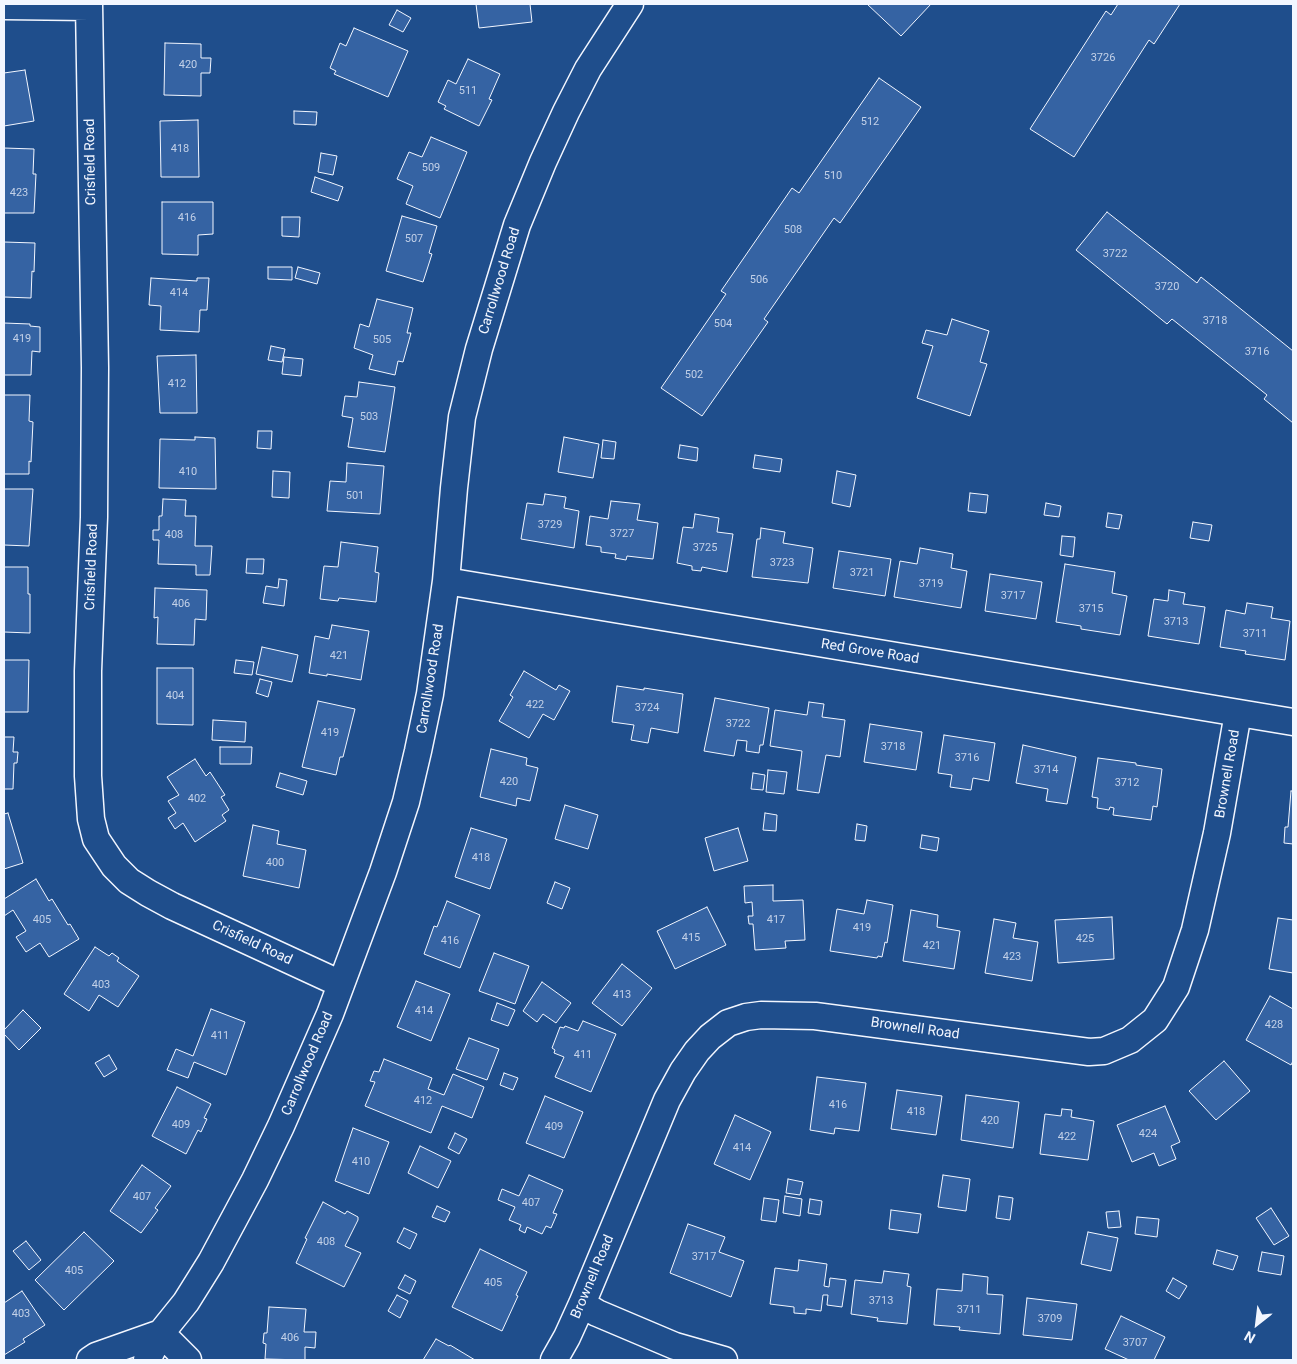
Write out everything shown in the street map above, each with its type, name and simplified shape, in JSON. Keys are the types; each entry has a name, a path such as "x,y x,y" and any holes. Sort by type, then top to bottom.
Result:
{"street":[{"name":"Carrollwood Road","path":"147,1360 161,1333 186,1302 212,1262 255,1180 308,1065 383,872 406,802 430,694 446,581 462,417 479,349 517,225 566,112 588,69 630,4"},
{"path":"4,6 89,5"},
{"name":"Crisfield Road","path":"89,5 95,368 94,518 88,671 88,766 91,819 96,839 114,866 129,880 148,893 172,906 341,984"},
{"name":"Red Grove Road","path":"446,581 1293,722"},
{"name":"Brownell Road","path":"554,1360 582,1304 667,1100 697,1051 710,1036 728,1023 746,1017 761,1015 815,1016 1089,1052 1104,1051 1117,1047 1141,1033 1155,1020 1170,998 1183,969 1193,938 1217,833 1238,713"},
{"path":"582,1304 675,1346 724,1360"},
{"path":"90,1360 96,1356 161,1333 188,1360"}],"building":[{"path":"476,4 530,4 532,22 479,28"},
{"path":"867,4 931,4 901,36"},
{"path":"1118,4 1180,4 1154,44 1149,40 1074,157 1030,129 1106,11 1111,15"},
{"path":"397,10 411,18 403,32 389,25"},
{"path":"354,28 408,51 388,97 334,74 336,71 330,68 340,43 346,46"},
{"path":"165,43 201,44 201,58 211,58 210,73 201,73 201,96 164,95"},
{"path":"468,59 500,74 489,99 492,100 479,126 444,109 446,106 438,102 448,80 456,84"},
{"path":"25,70 34,121 4,126 4,73"},
{"path":"879,78 921,107 840,223 834,218 764,319 768,322 702,416 661,388 726,294 721,291 792,188 799,193"},
{"path":"294,111 317,112 316,125 294,124"},
{"path":"198,120 199,177 161,177 160,121"},
{"path":"431,137 467,152 440,218 406,204 413,186 397,179 409,152 422,157"},
{"path":"4,148 34,149 33,174 36,174 34,213 4,213"},
{"path":"321,153 337,156 333,175 318,172"},
{"path":"315,177 343,187 338,201 311,192"},
{"path":"162,202 213,202 213,234 198,235 198,255 162,254"},
{"path":"1107,212 1197,283 1201,277 1293,351 1293,423 1264,399 1267,395 1172,319 1167,324 1076,250"},
{"path":"402,216 437,226 429,253 432,254 423,282 386,271"},
{"path":"282,217 300,217 299,237 282,236"},
{"path":"4,242 35,243 31,298 4,297"},
{"path":"268,267 292,267 292,280 268,279"},
{"path":"298,267 320,273 317,284 295,278"},
{"path":"151,278 197,281 197,278 209,278 207,310 200,310 199,332 160,330 161,306 149,305"},
{"path":"377,299 413,308 407,333 411,333 403,362 398,361 395,375 369,369 373,355 354,348 360,324 369,327"},
{"path":"952,319 989,331 980,362 987,364 970,416 917,398 933,346 922,343 926,330 947,335"},
{"path":"4,323 30,324 30,326 40,327 40,352 32,351 31,375 4,375"},
{"path":"271,346 285,349 282,362 268,360"},
{"path":"196,355 197,413 160,413 157,356"},
{"path":"284,357 303,359 301,376 282,374"},
{"path":"359,382 395,387 385,452 348,447 353,418 342,416 345,396 357,397"},
{"path":"4,395 30,395 29,421 33,422 29,474 4,474"},
{"path":"258,431 272,431 271,449 257,448"},
{"path":"195,437 215,438 216,489 159,488 160,439 195,440"},
{"path":"564,437 599,444 593,478 558,472"},
{"path":"603,440 616,442 614,459 601,458"},
{"path":"680,445 698,448 697,461 678,458"},
{"path":"755,455 782,459 780,472 753,468"},
{"path":"347,463 384,466 380,514 327,511 330,481 346,482"},
{"path":"273,471 290,472 289,498 272,497"},
{"path":"837,471 856,475 850,507 832,503"},
{"path":"4,489 33,489 29,546 4,545"},
{"path":"970,493 988,495 986,513 968,511"},
{"path":"545,494 566,497 564,508 579,511 574,548 521,539 527,503 543,505"},
{"path":"163,499 186,500 185,516 196,516 195,546 212,546 210,575 196,575 196,565 158,564 159,540 153,540 153,530 159,530 159,516 162,516"},
{"path":"611,501 640,504 637,520 658,523 653,559 627,556 626,560 615,558 616,554 601,552 601,547 586,545 590,516 608,519"},
{"path":"1046,503 1061,506 1059,517 1044,515"},
{"path":"1108,513 1122,515 1119,529 1106,527"},
{"path":"695,514 719,518 717,532 733,534 727,572 702,567 701,571 692,570 692,566 677,563 683,527 693,528"},
{"path":"1193,522 1212,525 1209,541 1190,538"},
{"path":"761,528 785,532 783,543 813,548 808,583 752,577 757,539 760,539"},
{"path":"1062,536 1075,537 1073,557 1060,555"},
{"path":"341,542 378,547 375,572 379,573 376,602 339,598 338,601 320,599 324,566 338,567"},
{"path":"920,548 953,554 951,568 967,571 961,608 894,597 900,561 917,564"},
{"path":"839,551 891,559 885,596 833,588"},
{"path":"247,559 264,559 263,574 246,573"},
{"path":"1065,564 1115,572 1112,593 1127,596 1120,635 1081,629 1081,626 1056,622"},
{"path":"4,567 28,567 30,633 4,632"},
{"path":"990,574 1042,582 1036,619 985,611"},
{"path":"279,579 287,580 284,606 263,603 266,586 278,588"},
{"path":"155,588 207,590 206,620 195,619 194,645 157,644 158,617 154,618"},
{"path":"1169,590 1185,593 1183,604 1205,607 1199,644 1148,636 1154,599 1168,601"},
{"path":"1247,603 1273,607 1271,618 1290,621 1285,660 1245,654 1246,651 1220,647 1226,610 1245,614"},
{"path":"332,625 369,631 361,680 309,673 315,636 329,639"},
{"path":"262,647 298,655 292,682 256,674"},
{"path":"4,660 29,660 28,712 4,712"},
{"path":"236,660 254,662 252,675 234,673"},
{"path":"157,668 193,668 193,725 157,724"},
{"path":"524,671 556,690 559,685 570,691 554,720 543,714 529,738 499,721 513,697 510,695"},
{"path":"260,679 272,682 268,697 256,693"},
{"path":"617,686 683,694 678,733 651,728 648,743 631,740 634,725 612,722"},
{"path":"715,698 769,708 763,745 760,745 759,753 746,751 747,741 737,740 734,756 704,751"},
{"path":"318,701 355,709 343,757 340,757 336,775 302,767"},
{"path":"809,702 824,704 822,717 845,720 840,757 826,755 819,793 797,790 802,751 770,746 775,710 807,715"},
{"path":"213,720 246,722 245,742 212,740"},
{"path":"870,724 922,732 916,770 864,762"},
{"path":"944,735 995,743 989,781 973,778 971,790 950,787 952,775 938,773"},
{"path":"4,737 14,737 13,752 18,752 17,763 14,763 13,789 4,789"},
{"path":"1023,745 1076,757 1067,804 1046,801 1048,789 1016,783"},
{"path":"220,747 252,747 251,764 220,764"},
{"path":"491,749 527,758 526,765 538,768 530,801 517,798 516,806 480,797"},
{"path":"1098,758 1136,763 1136,765 1162,769 1157,807 1153,806 1151,820 1113,815 1114,808 1110,807 1109,810 1097,808 1098,798 1092,797"},
{"path":"195,759 206,776 210,772 225,795 221,797 229,810 222,815 226,821 195,842 183,823 175,829 168,818 176,813 168,801 179,795 167,777"},
{"path":"768,770 787,772 784,794 766,792"},
{"path":"280,773 307,781 303,795 276,787"},
{"path":"753,773 765,775 763,790 751,789"},
{"path":"1291,791 1293,791 1293,844 1284,843 1285,827 1288,827"},
{"path":"565,805 598,815 588,849 555,839"},
{"path":"8,813 23,863 4,869 4,814"},
{"path":"765,813 777,815 776,831 763,830"},
{"path":"857,824 867,826 865,841 855,840"},
{"path":"253,825 279,831 277,844 306,850 299,888 243,876"},
{"path":"471,828 507,839 490,889 455,877"},
{"path":"738,828 748,861 714,871 705,838"},
{"path":"922,835 939,838 937,851 920,848"},
{"path":"36,879 49,901 52,899 79,939 49,957 40,943 26,952 16,937 26,931 13,910 4,916 4,899"},
{"path":"555,882 570,888 562,909 547,903"},
{"path":"773,885 773,901 803,900 805,940 785,941 786,948 755,950 753,924 749,924 748,916 753,916 752,902 745,903 744,886"},
{"path":"867,900 893,905 887,943 885,942 882,957 878,956 877,958 830,951 837,909 864,914"},
{"path":"447,901 480,915 460,968 424,954 434,926 437,927"},
{"path":"707,907 726,945 675,969 657,931"},
{"path":"911,910 938,915 937,927 960,931 954,969 903,961"},
{"path":"1112,917 1114,959 1058,963 1055,920"},
{"path":"1278,918 1293,920 1293,973 1269,969"},
{"path":"994,919 1016,923 1013,938 1038,942 1032,981 985,973"},
{"path":"95,947 109,956 112,953 119,958 117,961 139,976 118,1007 99,995 89,1011 64,994"},
{"path":"494,953 529,966 515,1004 479,991"},
{"path":"622,964 652,988 622,1026 592,1003"},
{"path":"416,981 450,994 431,1041 397,1027"},
{"path":"542,982 571,1003 556,1023 543,1014 537,1022 523,1011"},
{"path":"1270,996 1293,1009 1293,1061 1291,1065 1246,1040"},
{"path":"497,1003 515,1010 508,1026 491,1020"},
{"path":"211,1009 245,1022 226,1075 194,1062 188,1078 167,1070 176,1049 193,1056"},
{"path":"23,1010 41,1028 19,1050 4,1034 4,1030"},
{"path":"583,1021 616,1034 591,1092 555,1077 564,1057 554,1053 555,1050 552,1048 560,1027 564,1028 565,1026 578,1031"},
{"path":"469,1038 499,1049 487,1080 456,1069"},
{"path":"109,1055 117,1069 104,1077 95,1063"},
{"path":"384,1059 432,1078 428,1089 444,1095 453,1074 484,1087 472,1118 442,1106 431,1133 365,1106 375,1082 370,1081 374,1071 379,1072"},
{"path":"1224,1061 1250,1091 1216,1120 1189,1091"},
{"path":"504,1073 518,1078 513,1090 500,1085"},
{"path":"817,1077 866,1083 859,1131 835,1128 834,1134 810,1130"},
{"path":"177,1087 211,1104 204,1118 207,1119 201,1132 198,1130 186,1154 152,1136"},
{"path":"897,1090 942,1096 936,1135 891,1129"},
{"path":"966,1095 1019,1102 1013,1148 961,1140"},
{"path":"545,1096 583,1112 564,1158 526,1143"},
{"path":"1165,1106 1180,1142 1171,1146 1176,1159 1159,1166 1154,1153 1132,1162 1117,1125"},
{"path":"1062,1109 1072,1110 1071,1117 1094,1121 1088,1160 1040,1154 1045,1114 1061,1116"},
{"path":"735,1115 771,1132 750,1180 714,1164"},
{"path":"353,1128 389,1142 369,1194 335,1181"},
{"path":"455,1133 467,1139 459,1154 448,1148"},
{"path":"420,1146 451,1161 438,1188 408,1173"},
{"path":"142,1165 171,1186 155,1208 158,1210 141,1233 110,1211"},
{"path":"529,1175 563,1190 553,1213 557,1214 551,1228 546,1226 542,1234 527,1227 525,1233 519,1230 521,1225 509,1220 515,1207 498,1200 502,1189 519,1196"},
{"path":"943,1175 970,1179 966,1211 938,1207"},
{"path":"788,1179 803,1182 800,1195 786,1193"},
{"path":"785,1196 802,1199 800,1216 783,1213"},
{"path":"999,1196 1013,1198 1010,1220 996,1218"},
{"path":"764,1198 779,1200 776,1222 761,1220"},
{"path":"810,1199 822,1201 820,1215 808,1213"},
{"path":"323,1202 345,1214 347,1211 358,1217 345,1246 361,1253 344,1287 296,1263 307,1239 305,1238"},
{"path":"437,1206 450,1212 445,1222 432,1217"},
{"path":"1271,1208 1289,1236 1274,1245 1256,1218"},
{"path":"891,1210 921,1214 918,1233 889,1229"},
{"path":"1119,1211 1121,1227 1108,1228 1106,1212"},
{"path":"1137,1217 1159,1219 1157,1237 1135,1234"},
{"path":"688,1224 725,1237 719,1252 744,1261 731,1297 670,1273"},
{"path":"404,1228 417,1234 410,1249 397,1242"},
{"path":"84,1232 114,1261 64,1310 35,1280"},
{"path":"1088,1232 1118,1238 1111,1271 1081,1264"},
{"path":"26,1241 41,1260 29,1270 13,1251"},
{"path":"480,1249 527,1272 502,1331 452,1307"},
{"path":"1217,1250 1238,1256 1233,1270 1213,1264"},
{"path":"1262,1252 1284,1256 1281,1275 1258,1271"},
{"path":"799,1260 827,1264 824,1286 829,1287 830,1278 846,1280 842,1307 827,1305 828,1295 823,1295 821,1311 806,1309 806,1314 794,1313 794,1307 770,1304 775,1268 798,1271"},
{"path":"884,1271 909,1274 907,1286 911,1287 907,1324 877,1321 878,1318 851,1314 855,1280 882,1283"},
{"path":"963,1274 988,1277 987,1294 1003,1295 1000,1334 959,1330 960,1327 934,1325 937,1289 962,1291"},
{"path":"405,1275 416,1281 410,1294 398,1288"},
{"path":"1173,1278 1187,1286 1179,1299 1166,1291"},
{"path":"22,1291 45,1325 23,1339 25,1342 4,1355 4,1303"},
{"path":"397,1295 408,1301 400,1318 388,1311"},
{"path":"1027,1298 1077,1304 1072,1340 1023,1335"},
{"path":"269,1307 306,1309 304,1332 316,1332 315,1348 305,1347 305,1360 265,1359 266,1344 263,1343 264,1333 267,1333"},
{"path":"1121,1316 1165,1337 1154,1360 1129,1360 1105,1349"},
{"path":"436,1339 450,1345 475,1360 423,1360"}]}
